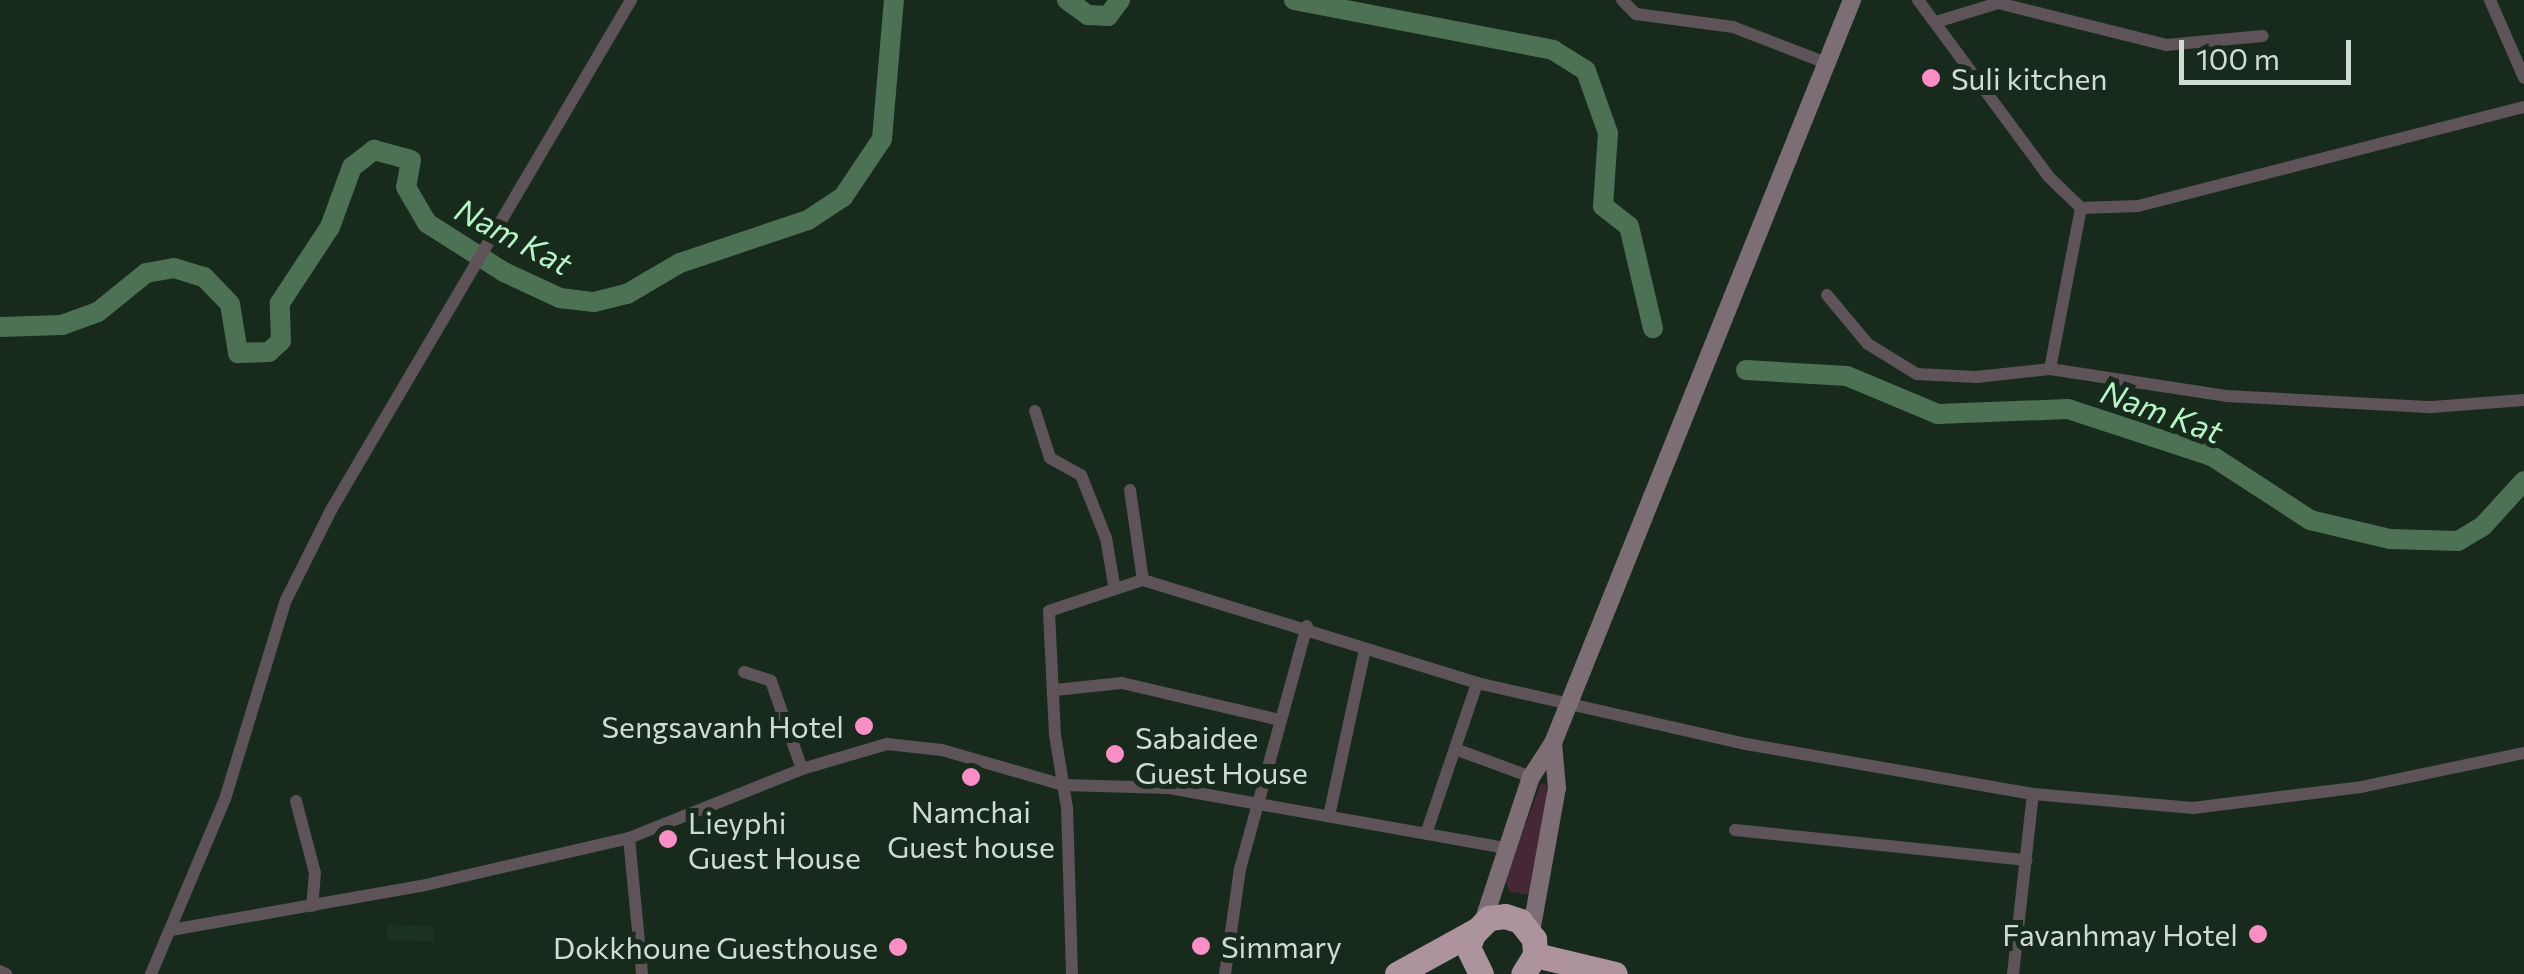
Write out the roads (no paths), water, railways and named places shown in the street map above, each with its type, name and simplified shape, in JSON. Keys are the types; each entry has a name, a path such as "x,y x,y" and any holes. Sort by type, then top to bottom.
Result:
{"highway":[{"path":"1397,974 1479,927 1513,918 1529,954 1614,974"},
{"path":"1479,927 1468,947 1481,974"}],"street":[{"path":"151,974 225,799 286,600 332,510 631,0"},
{"path":"1622,0 1636,14 1732,27 1829,64"},
{"path":"1479,927 1531,777 1553,743 1564,704 1852,0"},
{"path":"1918,0 2048,177 2081,208 2138,206 2524,107"},
{"path":"2490,0 2524,78"},
{"path":"1936,22 1998,2 2166,45 2263,36"},
{"path":"2050,369 2081,208"},
{"path":"1827,296 1868,344 1917,374 1976,377 2050,369 2226,396 2432,407 2524,400"},
{"path":"1035,411 1050,458 1081,475 1106,538 1114,584"},
{"path":"1130,490 1143,580"},
{"path":"1072,974 1049,612 1114,584 1143,580 1307,626 1366,650 1477,684 1564,704 2034,794 2192,808 2361,787 2524,753"},
{"path":"1225,974 1240,869 1307,626"},
{"path":"1329,816 1366,650"},
{"path":"744,672 771,681 802,769"},
{"path":"1055,690 1122,684 1280,720"},
{"path":"1428,831 1477,684"},
{"path":"1529,954 1558,788 1553,743"},
{"path":"171,930 312,906 630,838 802,769 886,744 921,746 1063,786 1169,788 1428,831 1505,848"},
{"path":"1455,749 1531,777"},
{"path":"2013,974 2034,794"},
{"path":"296,801 315,873 312,906"},
{"path":"1735,830 2026,860"},
{"path":"630,838 642,974"}],"waterway":[{"name":"Nam Kat","path":"0,327 62,325 98,312 146,273 174,268 204,277 230,304 238,353 269,352 281,341 280,303 330,227 352,167 374,150 411,160 406,187 427,223 504,272 560,298 594,302 627,294 680,263 808,220 843,197 882,139 894,0"},
{"name":"Nam Kat","path":"1067,0 1088,15 1108,16 1120,0"},
{"name":"Nam Kat","path":"1294,0 1553,50 1586,71 1608,133 1603,206 1629,226 1653,328"},
{"name":"Nam Kat","path":"1746,370 1847,376 1938,414 2068,409 2212,456 2310,520 2390,539 2458,541 2483,526 2524,481"}],"place":[{"name":"Suli kitchen","path":"1931,78"},
{"name":"Sengsavanh Hotel","path":"864,726"},
{"name":"Sabaidee Guest House","path":"1115,754"},
{"name":"Namchai Guest house","path":"971,777"},
{"name":"Lieyphi Guest House","path":"668,839"},
{"name":"Favanhmay Hotel","path":"2258,934"},
{"name":"Simmary","path":"1201,946"},
{"name":"Dokkhoune Guesthouse","path":"898,947"}]}
